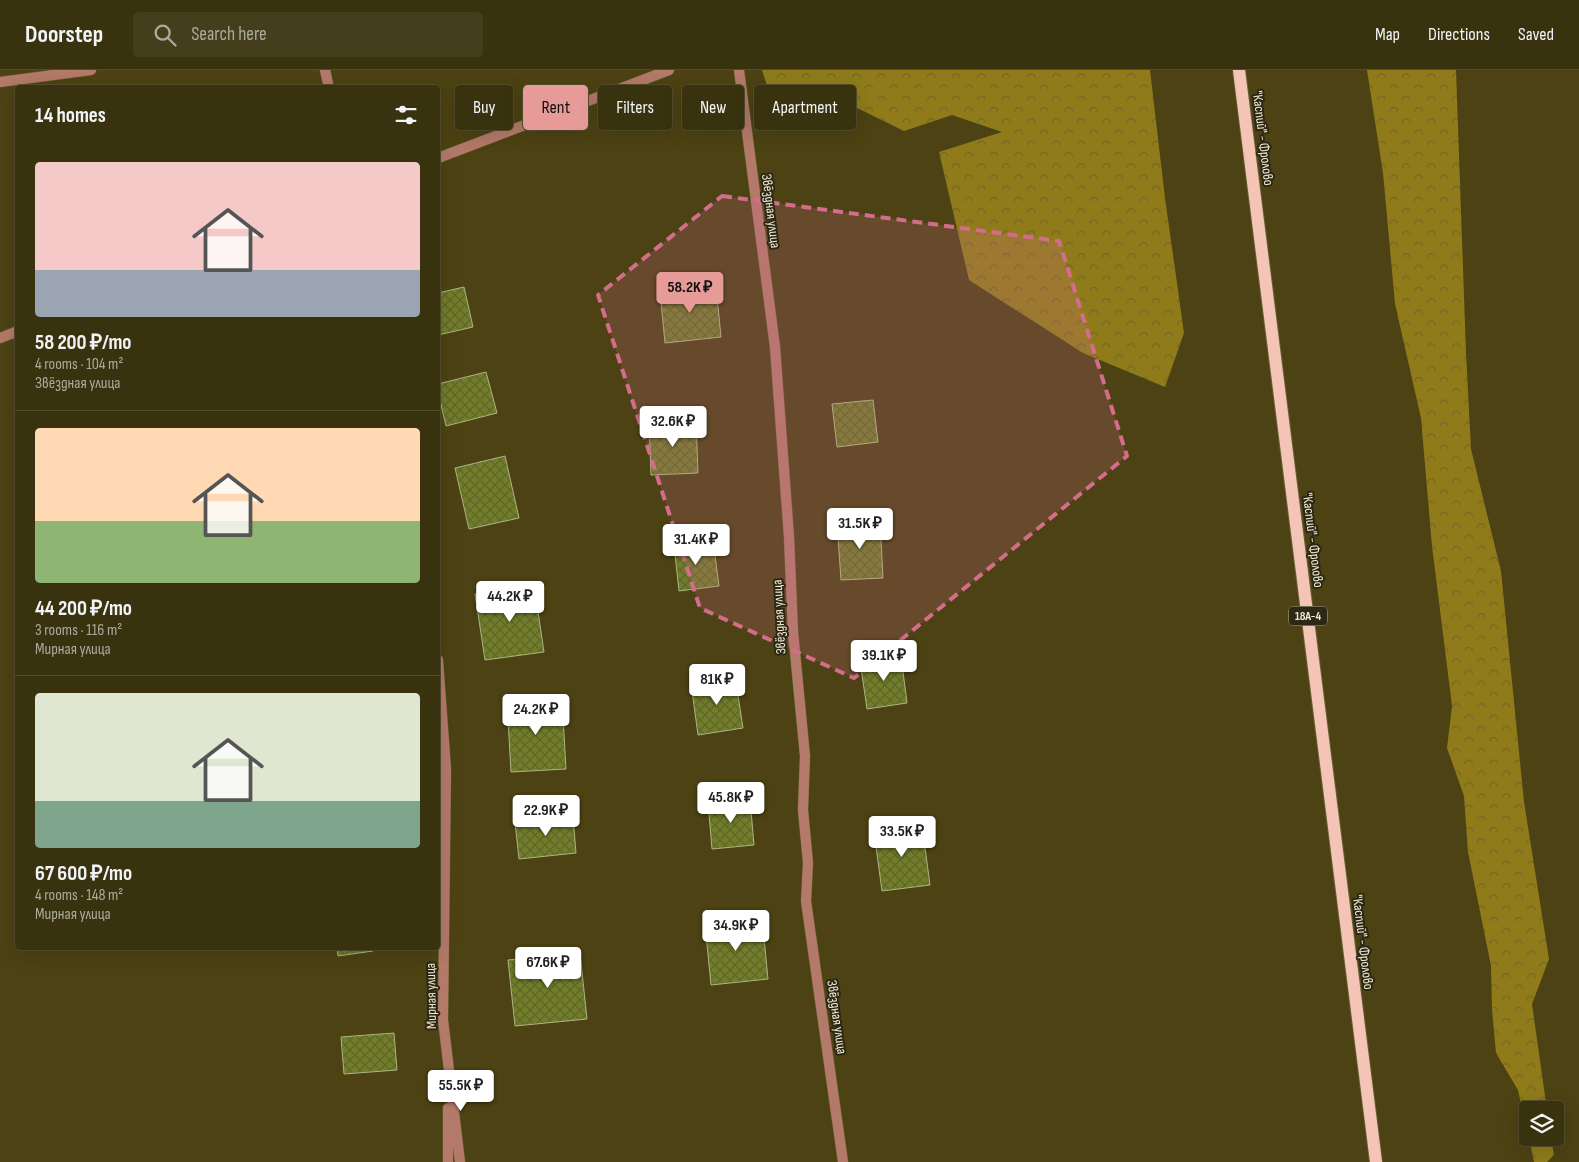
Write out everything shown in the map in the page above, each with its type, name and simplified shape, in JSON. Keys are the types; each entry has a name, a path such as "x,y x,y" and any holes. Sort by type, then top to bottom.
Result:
{"main road":[{"name":"\"Каспий\" - Фролово","path":"1239,70 1376,1162"}],"street":[{"path":"0,82 91,70"},
{"path":"325,70 328,85"},
{"path":"440,157 669,70"},
{"name":"Звёздная улица","path":"739,70 775,347 789,537 794,649 805,756 803,810 808,863 806,901 843,1162"},
{"path":"0,338 15,332"},
{"name":"Мирная улица","path":"440,687 446,769 444,1020 460,1162"},
{"name":"Мирная улица","path":"448,1061 448,1162"}],"highlighted area":[{"path":"722,196 1059,241 1127,456 854,678 700,608 598,295"}],"green space":[{"path":"762,70 1150,70 1165,198 1184,333 1165,387 1083,353 969,280 939,152 1002,132 952,115 904,131 856,107 856,85 767,85"},
{"path":"1367,70 1456,70 1471,449 1501,571 1524,802 1549,959 1532,1004 1546,1101 1520,1101 1518,1090 1496,1053 1491,966 1468,852 1464,796 1447,748 1452,706 1432,546 1421,418 1395,304 1383,173"},
{"path":"1531,1146 1552,1146 1554,1155 1547,1162 1534,1162"}],"building":[{"path":"716,286 721,337 665,343 660,292"},
{"path":"464,287 473,327 440,335 440,293"},
{"path":"486,372 497,413 446,426 440,400 440,384"},
{"path":"873,400 878,442 837,447 832,404"},
{"path":"696,420 698,473 651,475 649,422"},
{"path":"505,456 519,518 469,529 455,468"},
{"path":"880,520 883,578 841,580 837,523"},
{"path":"713,540 719,586 679,591 674,545"},
{"path":"534,585 544,652 485,660 475,594"},
{"path":"901,656 907,703 867,709 860,661"},
{"path":"735,676 743,728 698,735 691,683"},
{"path":"562,699 566,769 511,772 507,702"},
{"path":"750,799 754,845 712,849 708,802"},
{"path":"573,816 576,853 519,859 515,822"},
{"path":"922,825 930,885 882,891 874,832"},
{"path":"762,918 768,979 711,985 705,924"},
{"path":"337,950 373,950 373,951 338,956"},
{"path":"580,953 587,1019 515,1026 508,960"},
{"path":"394,1033 397,1070 344,1074 341,1037"}]}
